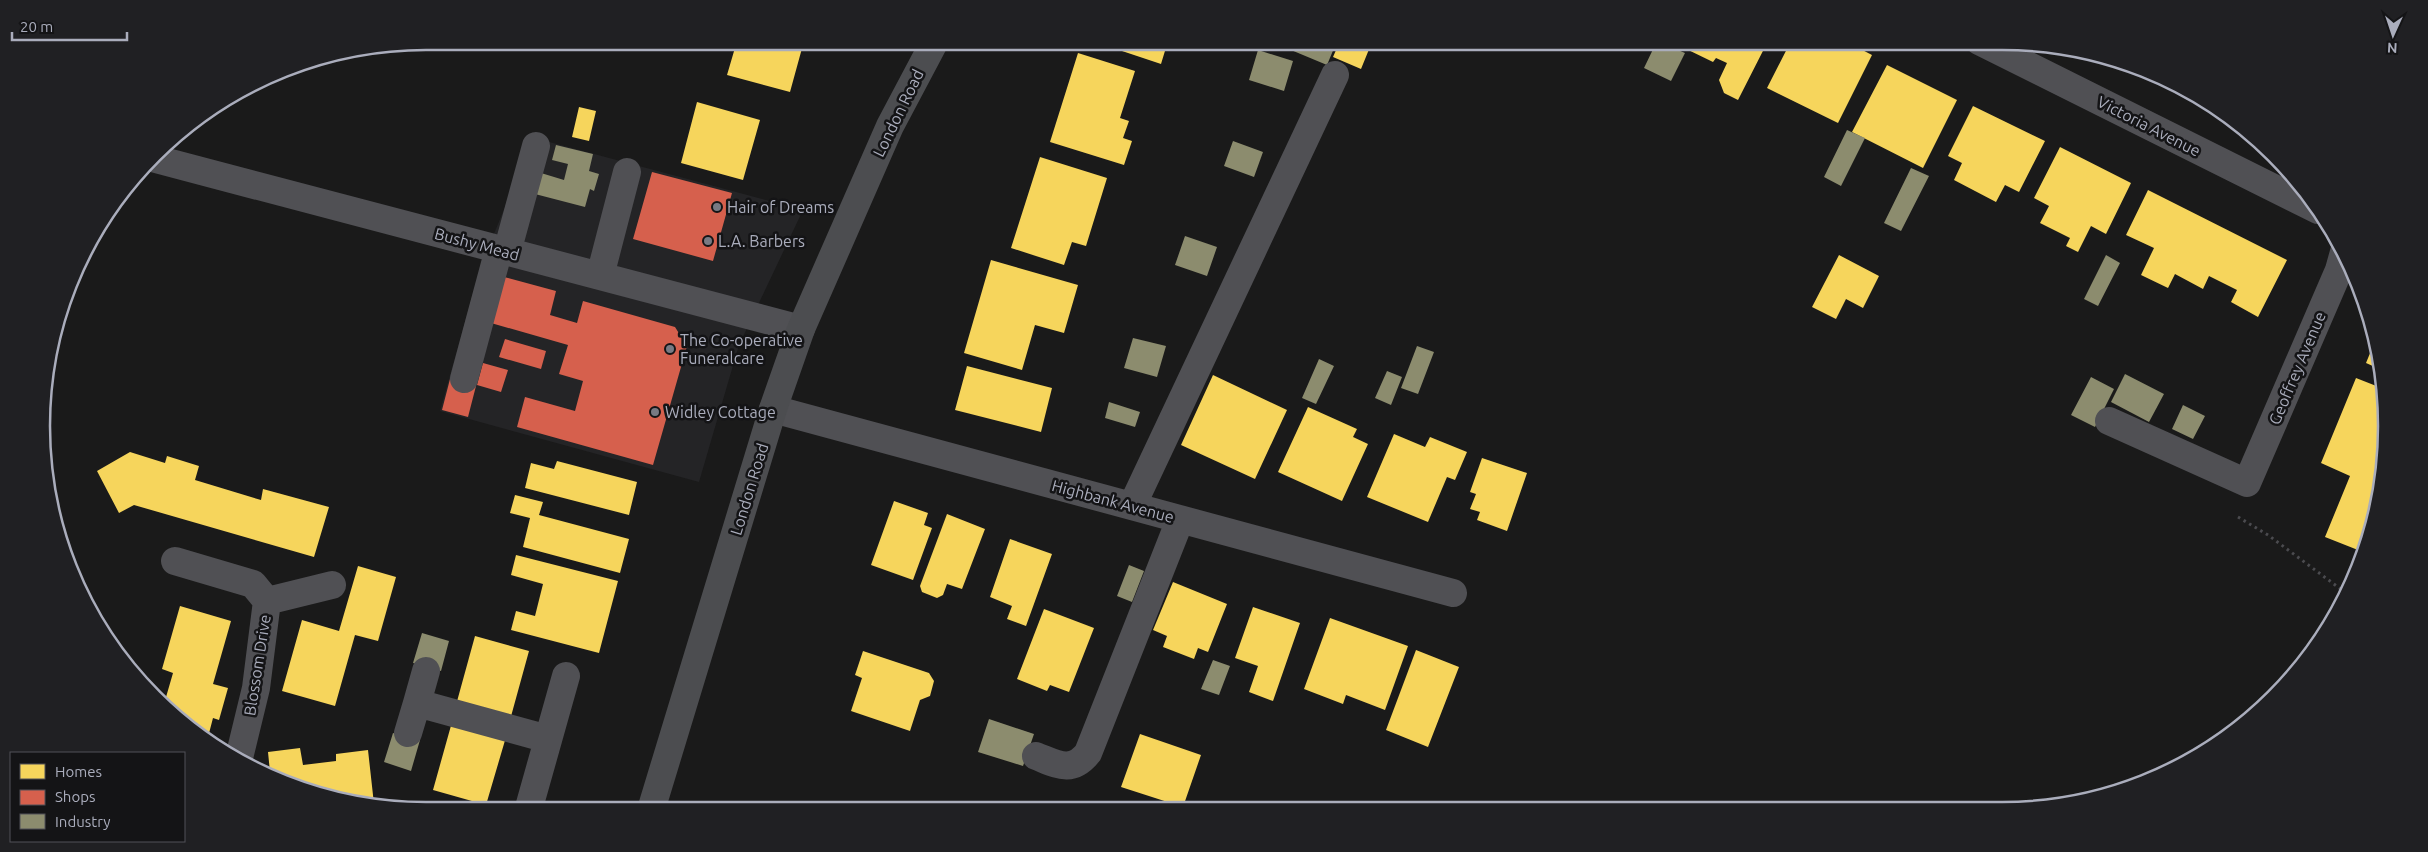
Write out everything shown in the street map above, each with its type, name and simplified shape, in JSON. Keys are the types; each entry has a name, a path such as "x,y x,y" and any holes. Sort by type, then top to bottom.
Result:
{"main road":[{"name":"London Road","path":"653,802 773,408 801,329 890,126 930,50"}],"street":[{"name":"Victoria Avenue","path":"1997,50 2305,203"},
{"path":"1132,506 1335,75"},
{"path":"464,379 536,146"},
{"name":"Bushy Mead","path":"160,160 801,329"},
{"path":"600,276 627,172"},
{"name":"Geoffrey Avenue","path":"2247,483 2341,264"},
{"name":"Highbank Avenue","path":"773,408 1453,593"},
{"path":"2109,421 2247,483"},
{"path":"1036,756 1064,766 1080,763 1088,753 1180,520"},
{"name":"Blossom Drive","path":"175,561 253,584 267,601 256,688 240,753"},
{"name":"Blossom Drive","path":"267,601 332,585"},
{"path":"408,733 426,671"},
{"path":"530,802 566,676"},
{"path":"416,703 548,740"}],"path":[{"path":"2247,483 2234,514 2268,535 2340,589"}],"shaded area":[{"path":"527,136 803,210 739,345 699,482 440,411 480,268 505,207"}],"building: Homes":[{"path":"734,50 802,50 790,92 727,75"},
{"path":"1119,50 1165,50 1161,64"},
{"path":"1336,50 1369,50 1361,69 1333,57"},
{"path":"1688,50 1763,50 1738,100 1724,93 1719,80 1727,63 1716,58 1713,62"},
{"path":"1786,50 1862,50 1872,55 1838,123 1767,88"},
{"path":"1078,53 1135,71 1120,118 1129,121 1123,138 1132,141 1124,165 1050,142"},
{"path":"1887,65 1957,100 1923,168 1852,132"},
{"path":"697,102 760,120 743,180 681,163"},
{"path":"1973,106 2045,141 2019,192 2005,185 1996,202 1954,180 1962,163 1948,156"},
{"path":"579,107 596,111 589,141 572,137"},
{"path":"2060,147 2131,183 2106,234 2091,226 2078,252 2066,246 2070,238 2040,223 2049,206 2034,198"},
{"path":"1040,157 1107,178 1086,246 1072,242 1064,265 1011,248"},
{"path":"2148,190 2287,260 2258,317 2231,302 2237,290 2209,276 2203,289 2175,274 2168,288 2141,275 2154,248 2126,235"},
{"path":"1839,255 1879,276 1863,308 1846,299 1836,319 1812,307"},
{"path":"991,260 1078,285 1064,333 1035,325 1022,370 964,353"},
{"path":"2371,352 2373,366 2366,363"},
{"path":"967,366 1052,388 1041,432 955,410"},
{"path":"1213,375 1287,410 1255,479 1181,445"},
{"path":"2356,378 2376,386 2378,426 2375,475 2371,499 2357,550 2325,537 2350,476 2321,463"},
{"path":"1308,407 1357,429 1353,437 1368,444 1342,501 1278,472"},
{"path":"1394,434 1425,447 1430,437 1467,452 1455,480 1447,477 1428,522 1367,497"},
{"path":"130,452 165,463 167,456 199,466 195,480 261,500 263,489 329,507 314,557 134,505 119,513 97,471"},
{"path":"1482,458 1527,473 1507,531 1477,520 1480,512 1470,509 1476,494 1470,492"},
{"path":"557,461 637,482 629,515 525,488 531,463 554,469"},
{"path":"515,495 543,502 539,515 629,539 620,573 523,547 530,518 510,513"},
{"path":"894,501 928,513 924,525 932,528 913,580 871,565"},
{"path":"947,514 985,529 962,589 947,584 943,595 937,598 922,592 920,586"},
{"path":"1010,539 1052,554 1026,626 1007,619 1012,606 990,597"},
{"path":"516,555 618,581 599,653 511,630 516,611 535,616 543,584 511,575"},
{"path":"358,566 396,577 378,641 355,635 335,706 282,691 302,620 339,631"},
{"path":"1173,582 1227,604 1208,652 1198,648 1194,659 1163,647 1167,636 1153,630"},
{"path":"180,606 231,621 213,684 228,688 219,720 213,718 209,733 166,698 173,673 162,669"},
{"path":"1253,607 1300,623 1273,701 1249,692 1258,666 1235,658"},
{"path":"1044,609 1094,628 1069,692 1050,685 1047,691 1017,679"},
{"path":"1330,618 1408,646 1385,710 1346,695 1343,704 1304,689"},
{"path":"475,636 529,651 510,720 456,705"},
{"path":"1416,650 1459,667 1428,747 1386,730"},
{"path":"863,651 929,673 934,681 930,696 920,700 910,731 851,711 862,678 855,675"},
{"path":"452,722 506,737 487,802 475,802 433,790"},
{"path":"1140,734 1201,755 1185,802 1168,802 1121,787"},
{"path":"300,748 303,765 336,761 336,754 368,750 373,798 329,789 282,773 270,767 268,752"}],"building: Shops":[{"path":"652,172 732,193 713,261 633,239"},
{"path":"504,277 556,291 550,315 577,323 583,301 675,327 687,346 653,465 517,427 525,397 575,411 583,381 559,374 568,345 491,323"},
{"path":"505,339 546,351 541,369 499,357"},
{"path":"483,363 508,370 501,392 477,385"},
{"path":"450,379 476,386 468,417 442,410"}],"building: Industry":[{"path":"1258,50 1293,61 1284,91 1249,80"},
{"path":"1291,50 1333,50 1327,65"},
{"path":"1653,50 1678,50 1685,53 1671,81 1644,68"},
{"path":"1847,130 1865,138 1841,186 1824,177"},
{"path":"1233,141 1263,152 1254,177 1224,166"},
{"path":"556,145 593,154 589,171 599,174 594,191 590,189 585,207 535,194 541,173 564,180 568,164 552,160"},
{"path":"1911,168 1929,176 1901,231 1884,223"},
{"path":"1185,236 1217,247 1207,276 1175,265"},
{"path":"2106,255 2120,263 2098,306 2084,299"},
{"path":"1133,338 1166,346 1157,377 1124,368"},
{"path":"1417,346 1434,352 1418,394 1401,388"},
{"path":"1319,359 1334,366 1316,404 1302,398"},
{"path":"1387,371 1402,377 1391,405 1375,398"},
{"path":"2125,374 2164,394 2149,422 2111,402"},
{"path":"2091,377 2114,389 2095,427 2071,415"},
{"path":"1109,402 1140,412 1135,427 1105,418"},
{"path":"2183,405 2205,416 2193,439 2172,429"},
{"path":"1129,565 1144,571 1132,602 1117,596"},
{"path":"422,633 449,641 441,671 413,663"},
{"path":"1213,660 1230,666 1219,695 1201,689"},
{"path":"989,719 1034,734 1023,766 978,752"},
{"path":"393,733 420,740 411,771 384,762"}],"place":[{"name":"Hair of Dreams","path":"717,207"},
{"name":"L.A. Barbers","path":"708,241"},
{"name":"The Co-operative Funeralcare","path":"670,349"},
{"name":"Widley Cottage","path":"655,412"}]}
